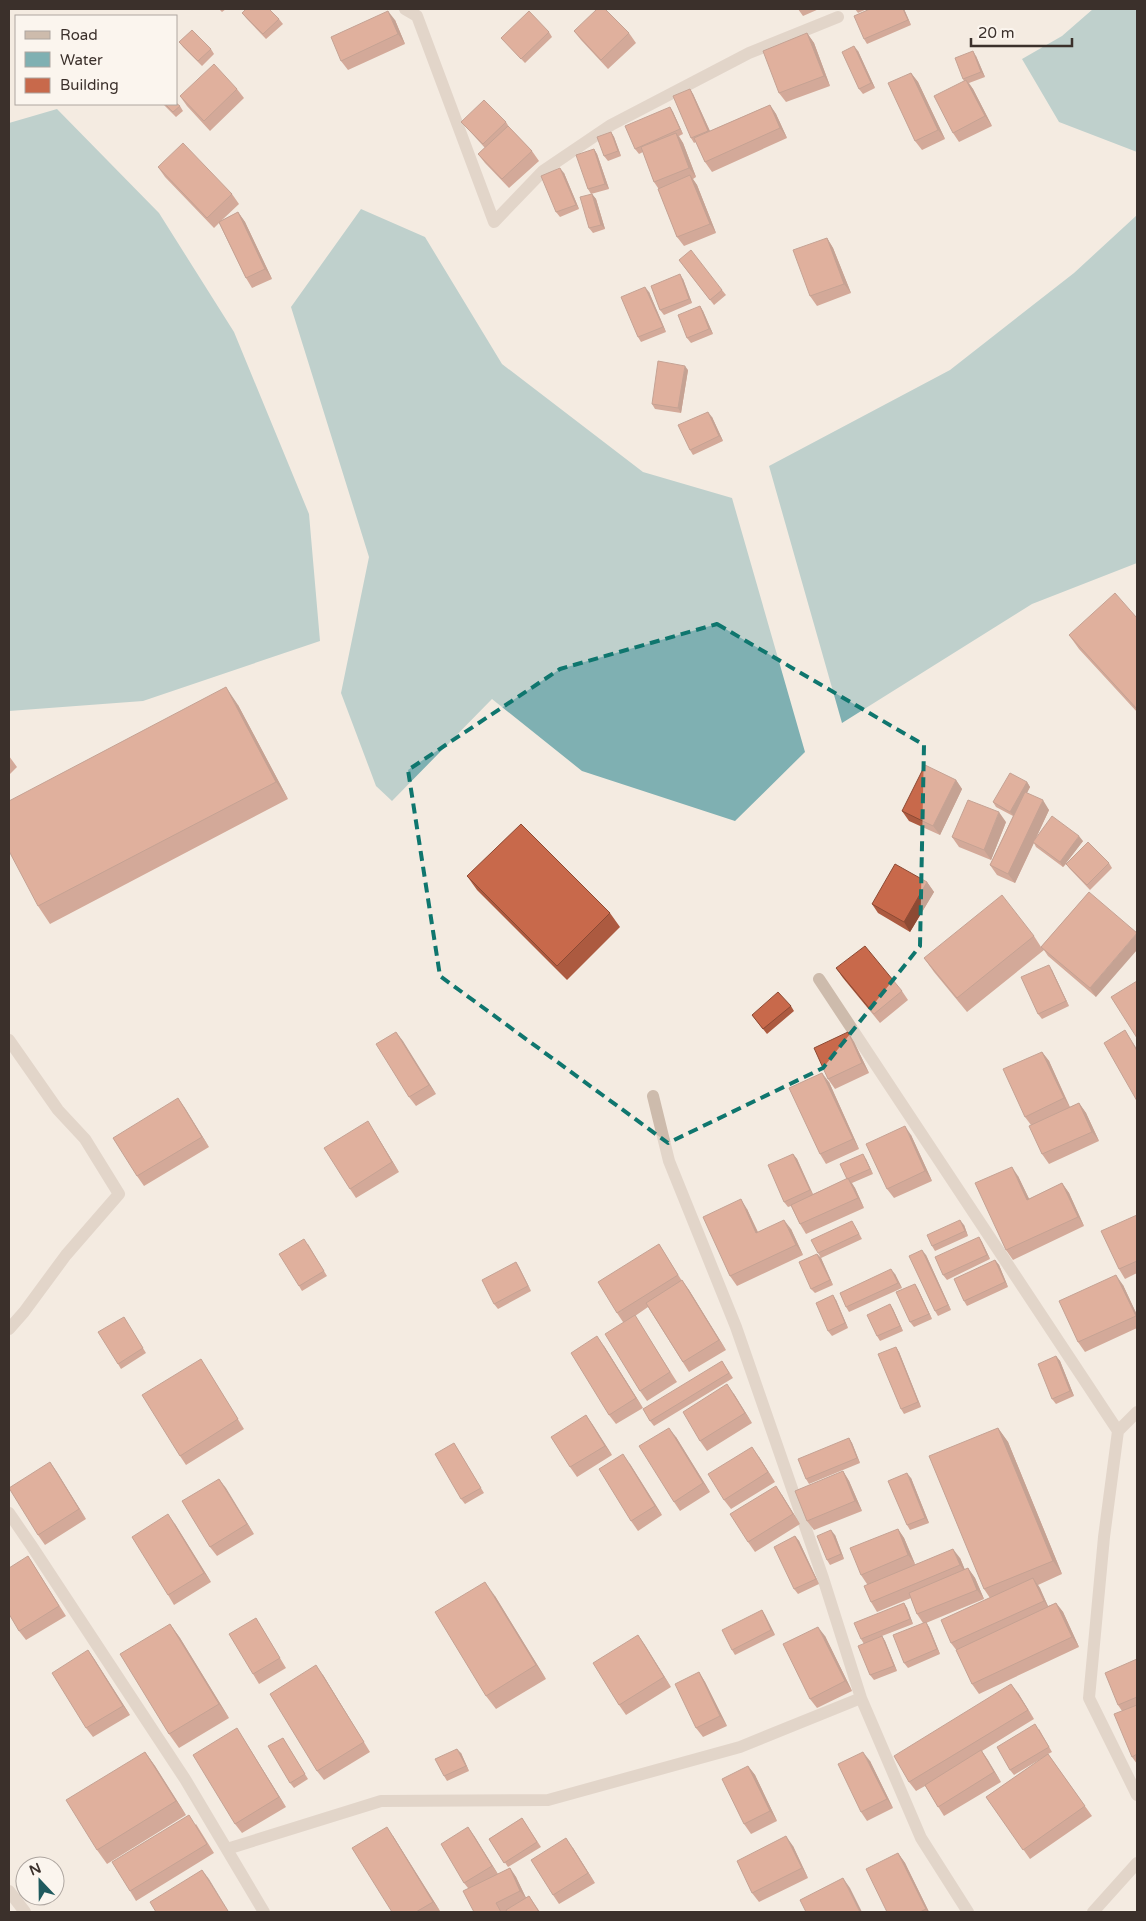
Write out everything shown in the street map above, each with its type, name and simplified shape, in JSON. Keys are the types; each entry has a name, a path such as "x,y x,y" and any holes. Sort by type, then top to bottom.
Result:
{"street":[{"path":"405,9 417,16 494,222 543,171 611,125 749,53 838,17"},
{"path":"819,979 1118,1430"},
{"path":"9,1040 58,1110 85,1139 118,1194 66,1255 24,1312 9,1329"},
{"path":"653,1096 669,1161 736,1327 823,1578 861,1698 921,1838 968,1912"},
{"path":"1137,1412 1118,1430 1104,1536 1090,1698 1137,1795"},
{"path":"9,1513 185,1780 264,1912"},
{"path":"226,1849 382,1801 548,1800 740,1747 861,1698"},
{"path":"1093,1912 1137,1863"},
{"path":"9,1891 25,1912"}],"highlighted area":[{"path":"717,624 924,745 920,946 823,1068 668,1143 440,976 408,770 560,669"}],"water":[{"path":"1093,9 1137,9 1137,152 1059,122 1022,59 1062,36"},
{"path":"57,109 159,213 234,332 309,514 320,641 143,701 9,711 9,123"},
{"path":"361,209 425,237 502,364 643,472 732,498 805,752 735,821 582,771 492,699 392,801 376,786 341,693 369,557 291,307"},
{"path":"1137,215 1137,563 1032,604 842,723 769,466 950,370 1074,273"}],"building":[{"path":"246,9 269,9 279,19 263,34 242,13"},
{"path":"597,9 605,9 629,33 601,60 574,31"},
{"path":"870,9 903,9 908,20 864,39 854,16"},
{"path":"388,11 398,34 341,61 331,37"},
{"path":"529,11 549,32 521,59 501,38"},
{"path":"192,30 211,49 198,61 179,42"},
{"path":"807,33 824,76 779,93 763,51"},
{"path":"854,46 871,83 859,89 842,52"},
{"path":"973,51 981,72 963,79 955,58"},
{"path":"214,64 237,89 204,121 180,96"},
{"path":"911,73 938,130 915,141 888,83"},
{"path":"966,80 985,116 953,133 934,96"},
{"path":"690,89 708,131 691,138 673,96"},
{"path":"484,100 506,122 483,144 461,122"},
{"path":"166,105 180,106 173,112"},
{"path":"770,105 780,128 705,162 694,138"},
{"path":"670,107 680,129 635,149 625,126"},
{"path":"508,126 532,151 502,179 478,154"},
{"path":"611,132 618,151 604,156 597,137"},
{"path":"676,133 689,168 654,182 641,147"},
{"path":"183,143 232,194 207,218 158,167"},
{"path":"594,149 605,184 588,189 576,155"},
{"path":"560,168 576,205 556,212 541,176"},
{"path":"690,175 710,224 677,237 658,189"},
{"path":"592,194 601,225 589,228 580,197"},
{"path":"238,212 265,269 246,278 219,222"},
{"path":"827,238 844,284 810,296 793,250"},
{"path":"691,250 722,290 710,300 679,260"},
{"path":"680,274 689,299 660,310 651,286"},
{"path":"645,287 663,327 638,337 621,297"},
{"path":"700,306 709,329 687,338 678,315"},
{"path":"658,361 685,366 678,408 652,404"},
{"path":"708,412 719,436 690,450 678,425"},
{"path":"1115,593 1137,618 1137,709 1069,635"},
{"path":"226,687 276,782 38,906 9,851 9,801"},
{"path":"925,765 956,780 933,826 902,811"},
{"path":"1010,773 1027,782 1010,812 993,802"},
{"path":"1025,792 1043,800 1008,874 990,865"},
{"path":"968,800 999,812 984,850 952,837"},
{"path":"1052,816 1079,836 1060,862 1033,842"},
{"path":"521,824 610,913 557,966 467,876"},
{"path":"1088,842 1109,863 1087,885 1066,864"},
{"path":"895,864 927,882 904,922 872,904"},
{"path":"1089,892 1137,933 1090,988 1041,947"},
{"path":"1002,895 1034,936 957,998 924,958"},
{"path":"865,946 902,991 874,1014 836,968"},
{"path":"1049,965 1066,1001 1038,1014 1021,977"},
{"path":"1137,981 1137,1038 1111,997"},
{"path":"778,992 791,1006 763,1029 752,1015"},
{"path":"1125,1030 1137,1051 1137,1101 1104,1043"},
{"path":"396,1032 429,1085 409,1097 376,1044"},
{"path":"848,1032 862,1063 828,1079 814,1048"},
{"path":"1042,1052 1064,1098 1025,1117 1003,1069"},
{"path":"822,1073 853,1139 820,1154 789,1088"},
{"path":"178,1098 202,1137 137,1176 113,1138"},
{"path":"1079,1103 1092,1132 1042,1154 1029,1126"},
{"path":"368,1121 392,1162 350,1189 324,1148"},
{"path":"905,1126 925,1171 887,1189 866,1144"},
{"path":"793,1154 810,1190 784,1202 768,1165"},
{"path":"863,1154 870,1169 847,1179 840,1164"},
{"path":"1012,1167 1027,1200 1062,1183 1078,1217 1006,1250 975,1183"},
{"path":"848,1178 858,1198 800,1224 791,1205"},
{"path":"741,1199 756,1233 784,1220 796,1245 730,1276 703,1217"},
{"path":"1137,1215 1137,1261 1119,1269 1101,1231"},
{"path":"960,1220 965,1231 932,1246 927,1235"},
{"path":"852,1221 859,1234 818,1253 811,1240"},
{"path":"979,1237 987,1255 943,1275 935,1257"},
{"path":"304,1239 324,1271 299,1286 279,1254"},
{"path":"659,1244 678,1275 617,1313 598,1282"},
{"path":"922,1250 948,1305 935,1311 909,1256"},
{"path":"817,1254 830,1280 811,1289 799,1262"},
{"path":"995,1260 1005,1282 964,1301 954,1279"},
{"path":"516,1262 528,1286 494,1304 482,1280"},
{"path":"891,1269 898,1283 846,1307 840,1293"},
{"path":"1116,1275 1136,1316 1078,1342 1059,1301"},
{"path":"682,1280 719,1340 683,1362 646,1303"},
{"path":"915,1284 929,1314 910,1322 896,1292"},
{"path":"833,1295 845,1323 828,1331 816,1303"},
{"path":"890,1304 900,1326 877,1336 867,1315"},
{"path":"635,1315 670,1372 640,1391 605,1334"},
{"path":"124,1317 143,1348 118,1364 98,1332"},
{"path":"597,1336 636,1398 609,1415 571,1353"},
{"path":"896,1347 918,1402 901,1409 878,1354"},
{"path":"1056,1356 1070,1391 1052,1399 1038,1364"},
{"path":"201,1359 238,1419 180,1456 142,1395"},
{"path":"722,1361 729,1373 650,1421 643,1409"},
{"path":"727,1384 745,1413 700,1441 683,1412"},
{"path":"586,1415 605,1446 570,1467 551,1437"},
{"path":"669,1428 703,1483 674,1502 639,1446"},
{"path":"998,1428 1053,1561 984,1589 929,1456"},
{"path":"849,1438 857,1458 806,1479 798,1459"},
{"path":"454,1443 481,1488 461,1499 435,1454"},
{"path":"752,1447 768,1472 724,1500 708,1474"},
{"path":"623,1454 655,1506 631,1521 599,1469"},
{"path":"50,1462 79,1509 38,1535 9,1488"},
{"path":"843,1471 855,1501 807,1521 795,1491"},
{"path":"907,1473 925,1518 907,1525 888,1481"},
{"path":"219,1479 247,1524 210,1547 182,1501"},
{"path":"776,1486 793,1514 748,1542 730,1514"},
{"path":"168,1514 204,1573 168,1595 132,1537"},
{"path":"898,1529 908,1555 861,1575 850,1548"},
{"path":"831,1530 841,1554 827,1560 817,1536"},
{"path":"795,1536 816,1579 794,1589 774,1547"},
{"path":"953,1549 960,1565 871,1602 864,1586"},
{"path":"28,1556 59,1606 19,1631 9,1614 9,1568"},
{"path":"968,1568 977,1590 917,1614 909,1593"},
{"path":"1033,1578 1044,1601 951,1643 941,1620"},
{"path":"485,1582 536,1665 486,1696 435,1612"},
{"path":"904,1603 910,1619 861,1639 854,1623"},
{"path":"1056,1603 1072,1637 972,1684 956,1650"},
{"path":"762,1610 771,1630 732,1650 722,1630"},
{"path":"256,1618 280,1658 253,1674 229,1634"},
{"path":"926,1622 937,1649 904,1663 893,1635"},
{"path":"170,1624 219,1704 169,1734 120,1654"},
{"path":"818,1627 845,1681 810,1699 783,1644"},
{"path":"638,1635 664,1677 619,1705 593,1663"},
{"path":"882,1636 894,1666 870,1675 858,1646"},
{"path":"88,1650 123,1706 86,1728 52,1673"},
{"path":"1137,1659 1137,1697 1118,1705 1105,1673"},
{"path":"316,1665 364,1742 317,1771 270,1694"},
{"path":"699,1672 720,1716 696,1728 675,1684"},
{"path":"1011,1684 1028,1710 909,1782 894,1756"},
{"path":"1137,1705 1137,1754 1132,1757 1114,1714"},
{"path":"1035,1724 1049,1747 1010,1770 997,1747"},
{"path":"237,1728 279,1797 235,1824 193,1755"},
{"path":"283,1738 305,1774 290,1783 268,1746"},
{"path":"457,1749 466,1766 444,1776 435,1759"},
{"path":"981,1750 994,1772 938,1807 925,1785"},
{"path":"145,1752 176,1801 97,1850 66,1800"},
{"path":"863,1752 887,1799 861,1812 838,1764"},
{"path":"1048,1754 1085,1806 1023,1850 986,1797"},
{"path":"748,1766 770,1811 744,1824 722,1779"},
{"path":"189,1815 207,1844 130,1891 112,1862"},
{"path":"522,1818 537,1842 504,1863 489,1839"},
{"path":"387,1827 433,1902 416,1912 392,1912 352,1848"},
{"path":"468,1827 492,1866 464,1883 441,1844"},
{"path":"786,1836 802,1868 752,1893 737,1861"},
{"path":"566,1838 588,1873 553,1895 531,1860"},
{"path":"898,1853 926,1909 920,1912 887,1912 866,1869"},
{"path":"510,1868 520,1891 496,1903 501,1912 474,1912 463,1891"},
{"path":"202,1870 228,1911 156,1912 150,1902"},
{"path":"843,1878 860,1912 806,1912 800,1900"},
{"path":"529,1896 539,1912 507,1912 506,1910"}]}
